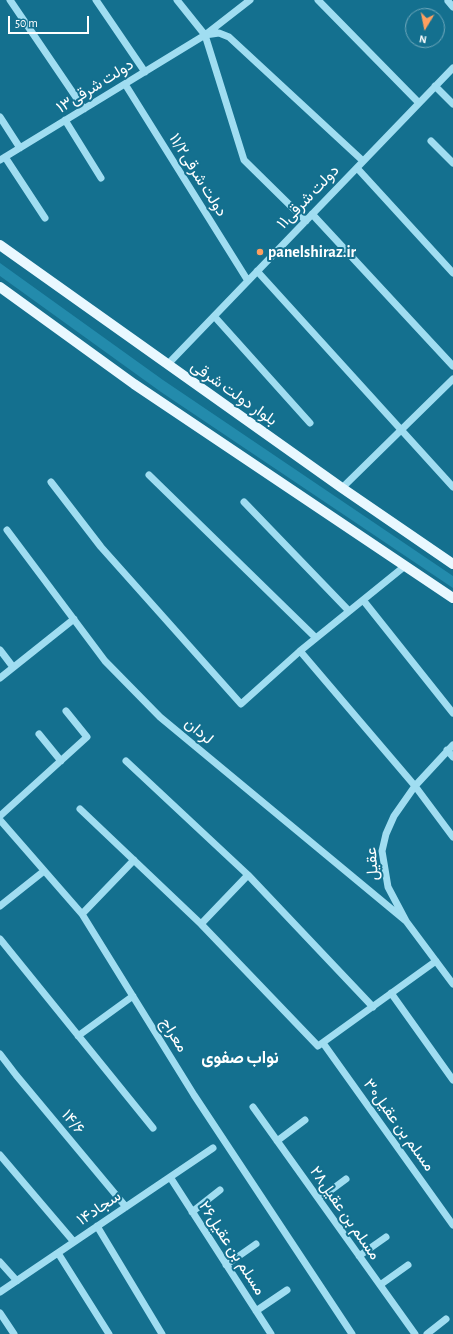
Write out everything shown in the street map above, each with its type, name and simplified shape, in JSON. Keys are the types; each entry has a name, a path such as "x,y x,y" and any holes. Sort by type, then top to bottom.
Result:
{"main road":[{"name":"بلوار دولت شرقی","path":"0,245 342,488 453,564"},
{"path":"0,288 134,384 453,598"}],"street":[{"path":"10,0 84,109"},
{"path":"96,0 145,72"},
{"path":"177,0 204,35 244,160 306,220"},
{"name":"۱۳دولت شرقی","path":"3,159 204,35 250,0"},
{"path":"318,0 419,103"},
{"path":"204,35 219,34 229,37 363,161"},
{"name":"۱۱دولت شرقی","path":"168,364 453,68"},
{"name":"۱۱/۲دولت شرقی","path":"125,84 248,281"},
{"path":"436,86 453,104"},
{"path":"0,116 20,148"},
{"path":"65,120 101,178"},
{"path":"431,141 453,163"},
{"path":"3,159 45,218"},
{"path":"357,168 453,273"},
{"path":"312,214 453,366"},
{"path":"257,271 453,487"},
{"path":"214,316 310,423"},
{"path":"342,488 453,379"},
{"path":"149,475 316,638"},
{"path":"51,482 101,546 241,704 300,650 405,566"},
{"path":"244,502 349,611"},
{"name":"لردان","path":"8,530 105,660 160,717 406,921"},
{"path":"363,600 453,713"},
{"path":"0,678 74,619"},
{"path":"0,650 13,667"},
{"path":"300,650 415,786 453,837"},
{"path":"0,816 87,737 66,712"},
{"path":"39,734 61,761"},
{"path":"450,748 453,758"},
{"name":"عقیل","path":"450,748 415,786 394,816 386,834 382,851 388,887 406,921 453,984"},
{"path":"126,761 248,875 373,1006"},
{"path":"80,809 201,924 318,1046 436,961"},
{"name":"معراج","path":"0,820 82,914 194,1095 352,1334"},
{"path":"82,914 134,860"},
{"path":"0,906 44,870"},
{"path":"201,924 248,875"},
{"path":"0,939 153,1128"},
{"path":"391,993 453,1080"},
{"path":"78,1036 133,996"},
{"name":"مسلم بن عقیل۳۰","path":"323,1043 453,1225"},
{"name":"۱۴/۶","path":"0,1054 126,1207"},
{"name":"مسلم بن عقیل۲۸","path":"253,1107 415,1334"},
{"path":"277,1141 305,1120"},
{"name":"۱۴سجاد","path":"0,1292 213,1148"},
{"path":"0,1155 74,1242"},
{"name":"مسلم بن عقیل۲۶","path":"170,1177 271,1334"},
{"path":"319,1199 346,1179"},
{"path":"192,1212 220,1190"},
{"path":"97,1226 162,1334"},
{"path":"359,1256 386,1237"},
{"path":"226,1265 256,1244"},
{"path":"58,1253 109,1334"},
{"path":"0,1262 17,1281"},
{"path":"380,1285 408,1265"},
{"path":"256,1311 288,1290"},
{"path":"0,1313 14,1334"},
{"path":"427,1334 446,1319"}],"shaded area":[{"path":"0,263 163,380 453,576 453,588 161,392 0,276"}],"place":[{"name":"panelshiraz.ir","path":"260,252"}],"district":[{"name":"نواب صفوی","path":"240,1058"}]}
